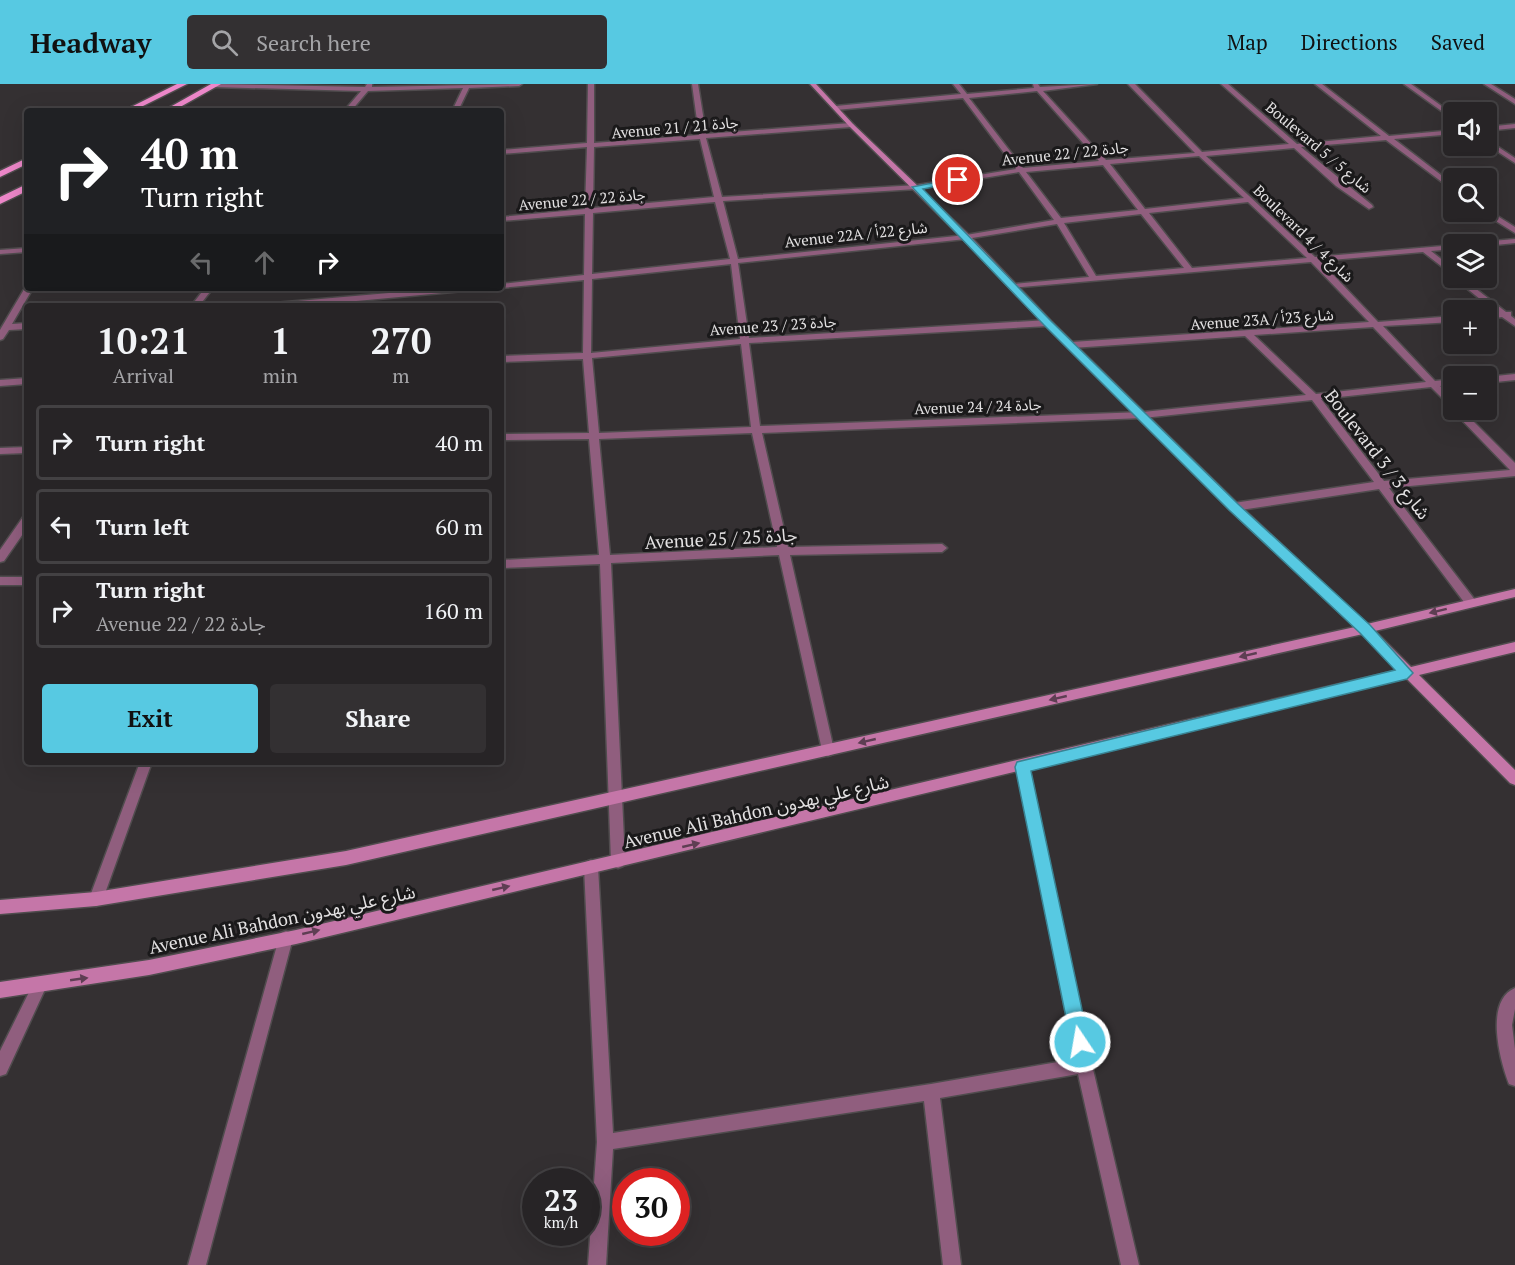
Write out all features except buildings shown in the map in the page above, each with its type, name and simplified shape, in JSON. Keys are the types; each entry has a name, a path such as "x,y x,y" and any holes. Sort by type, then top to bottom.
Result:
{"main road":[{"path":"133,108 183,84"},
{"path":"813,84 851,125 917,187 1048,323 1234,507 1365,629 1515,778"},
{"path":"173,108 215,85"},
{"path":"0,174 24,162"},
{"path":"0,201 24,189"},
{"path":"0,907 96,899 346,858 1365,629 1515,593"},
{"name":"Avenue Ali Bahdon شارع علي بهدون","path":"0,990 104,976 286,938 1023,767 1515,647"}],"street":[{"path":"215,85 468,86 519,84"},
{"path":"591,84 590,278 587,356 592,436 605,560 618,861"},
{"path":"695,84 703,138 734,260 756,429 828,750"},
{"path":"956,84 963,97 1059,221 1094,279"},
{"path":"836,108 963,97 1037,87 1094,84"},
{"name":"Boulevard 4 / شارع 4","path":"1131,84 1199,153 1313,259 1443,395"},
{"name":"Boulevard 5 / شارع 5","path":"1224,84 1339,184 1369,207"},
{"path":"1318,84 1443,180"},
{"path":"1407,84 1443,110"},
{"path":"1487,84 1515,102"},
{"path":"350,108 369,86"},
{"path":"457,108 468,86"},
{"path":"1037,87 1104,162 1188,269"},
{"name":"Avenue 21 / جادة 21","path":"504,152 590,147 851,125"},
{"path":"1497,128 1515,126"},
{"name":"Avenue 22 / جادة 22","path":"504,219 720,200 917,187 1020,170 1443,133"},
{"path":"1497,149 1515,161"},
{"name":"Avenue 22A / شارع 22أ","path":"504,286 966,237 1059,221 1249,200"},
{"path":"1497,219 1515,231"},
{"path":"1497,243 1515,241"},
{"path":"1013,286 1443,248"},
{"path":"0,252 24,250"},
{"path":"1425,250 1443,265"},
{"path":"1470,288 1515,323"},
{"path":"0,337 27,291"},
{"path":"197,303 207,291"},
{"path":"363,303 369,291"},
{"path":"305,303 438,291"},
{"path":"1497,315 1515,314"},
{"name":"Avenue 23A / شارع 23أ","path":"1072,345 1443,320"},
{"name":"Avenue 23 / جادة 23","path":"504,359 587,356 746,341 1048,323"},
{"path":"8,327 24,326"},
{"name":"Boulevard 3 / شارع 3","path":"1248,334 1315,398 1471,603"},
{"path":"1497,379 1515,377"},
{"path":"0,383 24,381"},
{"name":"Avenue 24 / جادة 24","path":"504,437 592,436 1143,415 1443,383"},
{"path":"1467,420 1515,471"},
{"path":"0,451 24,450"},
{"path":"1234,507 1382,485 1515,471"},
{"path":"0,558 24,524"},
{"name":"Avenue 25 / جادة 25","path":"504,564 782,551 942,548"},
{"path":"0,581 24,581"},
{"path":"96,899 145,765"},
{"path":"1023,767 1084,1065 1130,1265"},
{"path":"591,867 605,1142 597,1265"},
{"path":"197,1265 286,938"},
{"path":"0,1068 40,985"},
{"path":"1515,996 1508,1003 1504,1040 1515,1078"},
{"path":"605,1142 931,1092 1084,1065"},
{"path":"931,1092 952,1265"}],"route":[{"path":"958,180 917,187 1048,323 1234,507 1365,629 1407,673 1023,767 1080,1042"}]}
